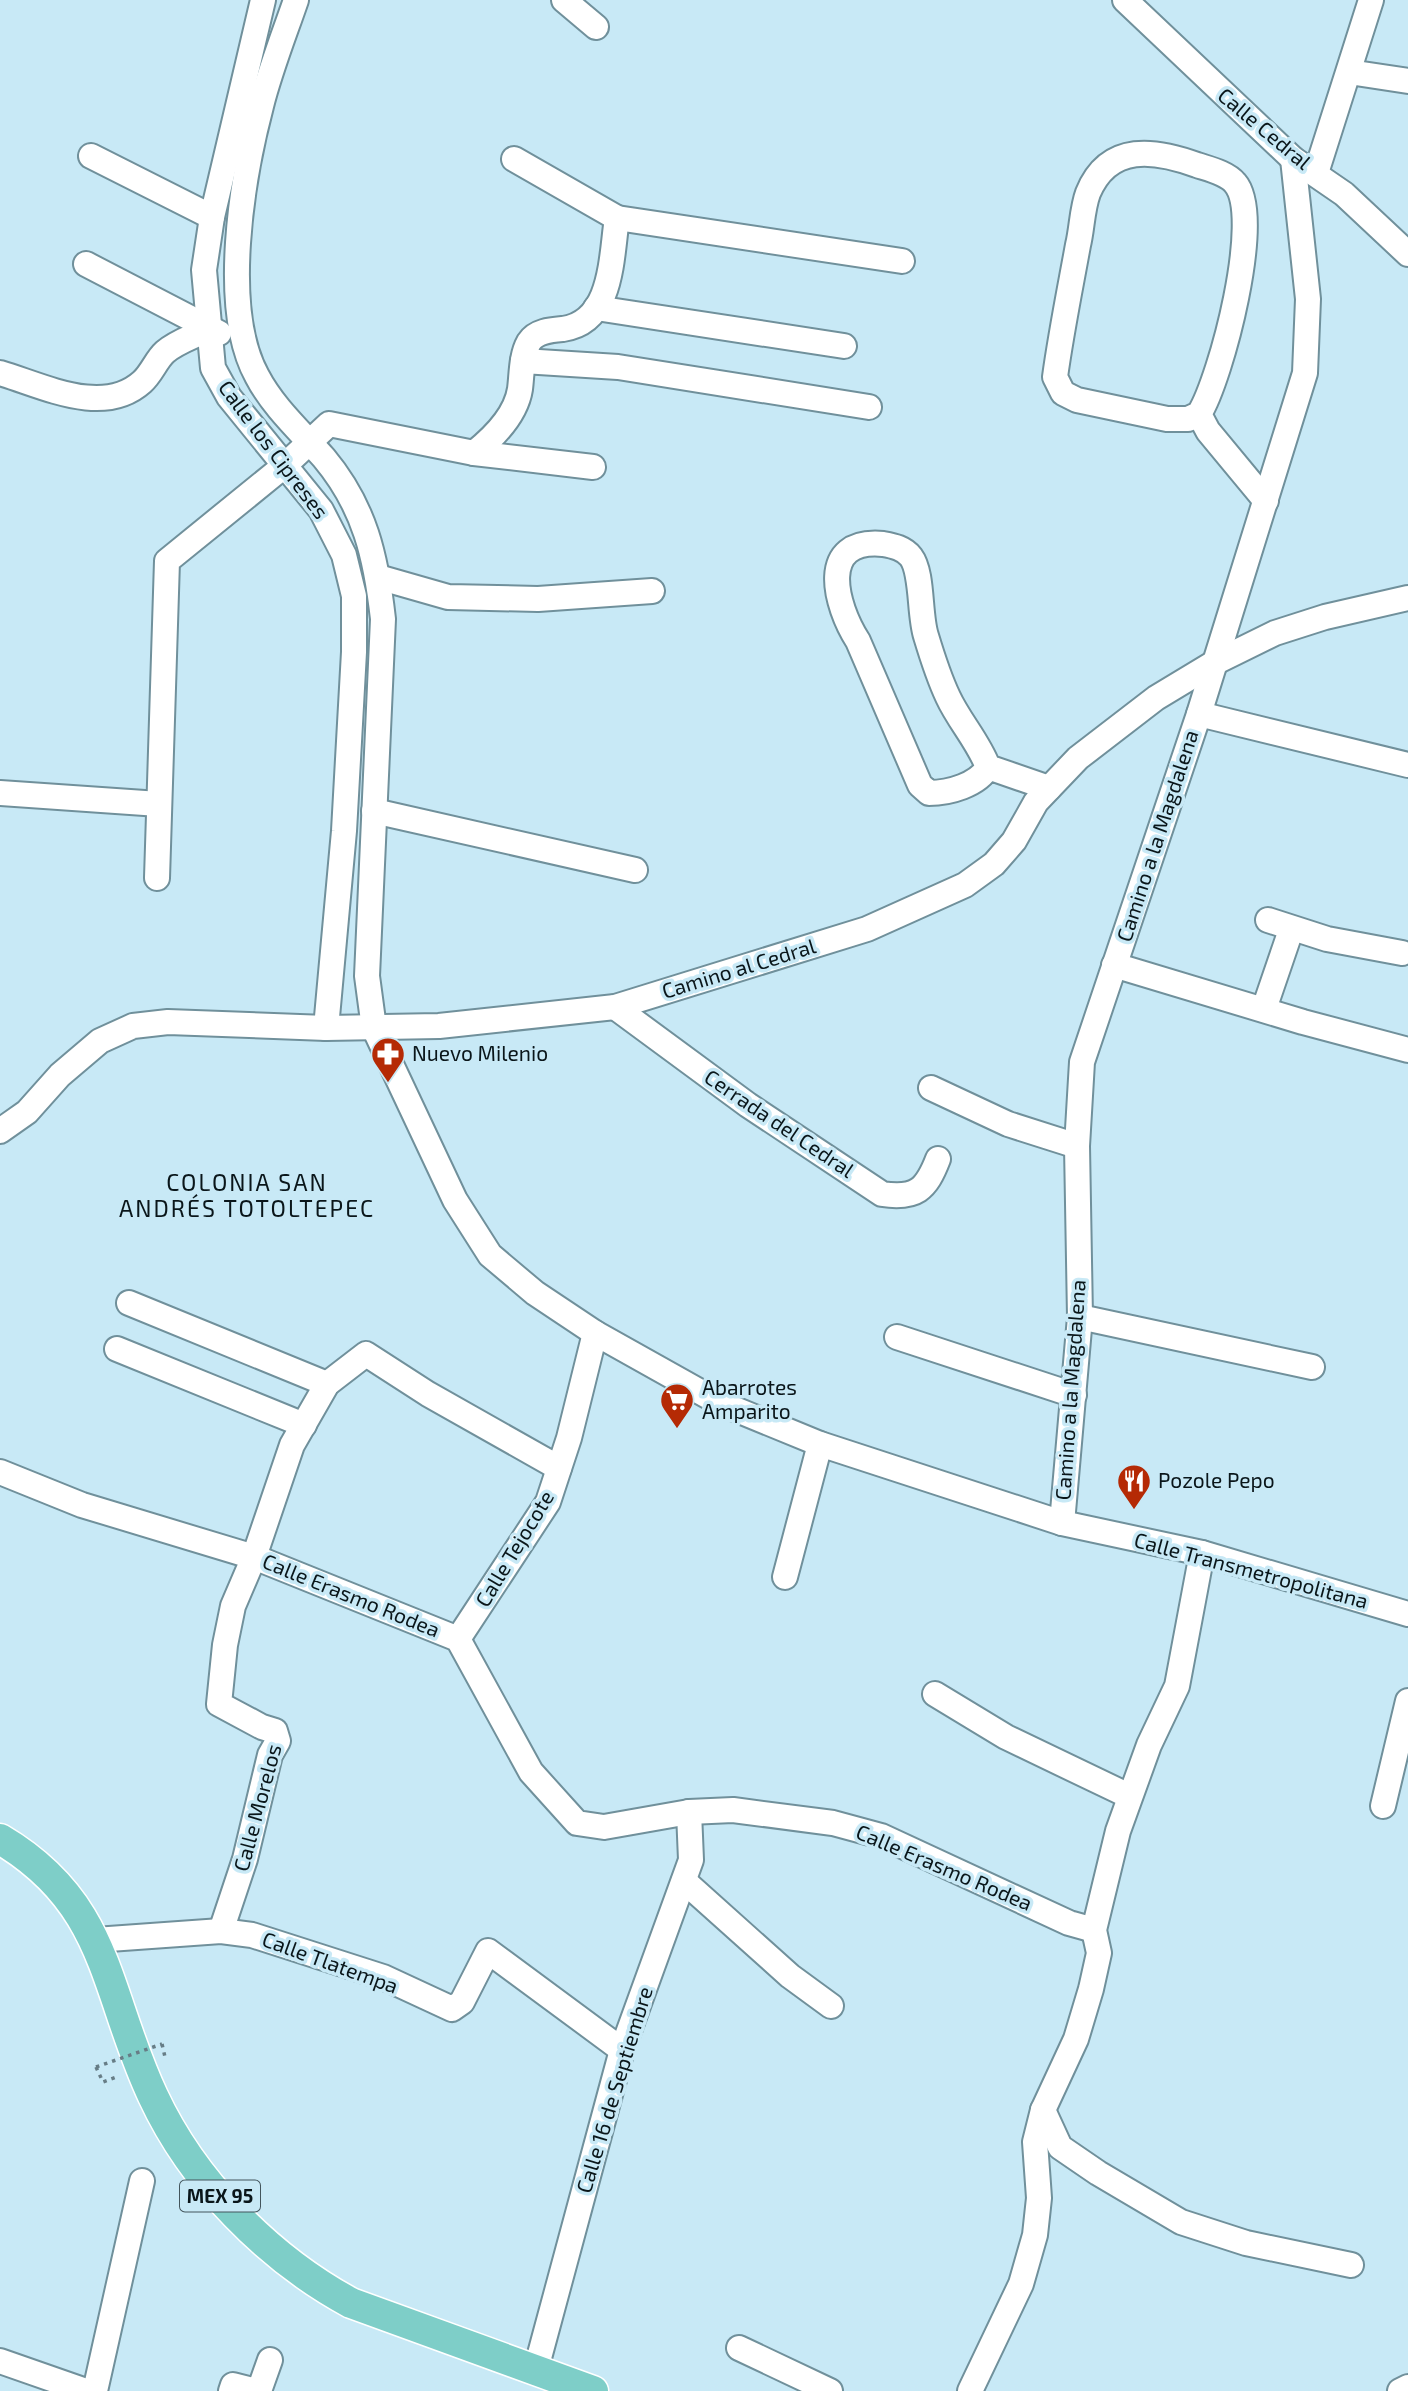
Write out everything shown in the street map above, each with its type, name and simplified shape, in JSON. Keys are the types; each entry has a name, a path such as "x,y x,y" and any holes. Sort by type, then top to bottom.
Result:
{"main road":[{"name":"MEX 95","path":"0,1839 52,1877 69,1895 94,1940 145,2076 170,2130 208,2182 250,2227 325,2289 351,2303 426,2333 593,2391"}],"street":[{"name":"Calle los Cipreses","path":"263,0 212,217 204,270 213,368 229,397 321,510 344,555 354,597 344,831 326,1028"},
{"name":"Calle los Cipreses","path":"296,0 261,106 244,196 237,270 237,309 242,342 257,377 325,460 360,512 378,577 383,619 367,976 374,1028"},
{"path":"564,0 596,27"},
{"name":"Calle Cedral","path":"1125,0 1293,159 1344,194 1408,254"},
{"path":"1316,173 1371,0"},
{"path":"1349,72 1408,81"},
{"path":"1138,152 1163,153 1220,173 1236,183 1246,213 1244,251 1232,315 1213,386 1199,414 1188,419 1167,419 1077,400 1063,393 1055,377 1088,193 1109,164 1138,152"},
{"path":"90,156 212,217"},
{"path":"514,159 617,218 902,261"},
{"name":"Camino a la Magdalena","path":"1062,1524 1080,1317 1077,1146 1082,1062 1199,715 1305,373 1308,330 1293,159"},
{"path":"474,453 495,434 516,405 523,362 530,340 537,334 578,326 596,308 608,282 617,218"},
{"path":"86,264 208,329 242,342"},
{"path":"596,308 844,346"},
{"path":"0,373 91,399 112,398 129,393 145,380 165,351 208,329"},
{"path":"523,362 618,367 869,407"},
{"path":"1199,414 1208,431 1266,501"},
{"path":"156,878 167,561 284,466 329,424 474,453 593,467"},
{"path":"988,766 983,776 942,793 929,793 920,785 869,664 846,621 840,602 837,567 844,554 855,545 889,545 901,548 911,556 916,566 919,611 948,698 975,738 988,766 1049,788"},
{"path":"378,577 448,597 538,599 652,591"},
{"name":"Camino al Cedral","path":"0,1131 27,1112 60,1075 100,1041 133,1026 168,1022 326,1028 439,1026 615,1007 867,929 965,885 994,864 1014,841 1035,802 1078,758 1156,698 1214,663 1275,633 1325,617 1408,598"},
{"path":"1199,715 1408,765"},
{"path":"0,793 159,804"},
{"path":"374,811 635,870"},
{"path":"1264,1009 1280,925 1402,953"},
{"path":"1114,965 1408,1050"},
{"name":"Cerrada del Cedral","path":"615,1007 748,1105 882,1194 901,1196 918,1191 929,1182 938,1159"},
{"name":"Calle Transmetropolitana","path":"374,1028 455,1200 490,1255 535,1293 595,1333 720,1403 820,1444 1062,1524 1202,1553 1408,1614"},
{"path":"931,1087 1007,1124 1077,1146"},
{"path":"130,1303 327,1384 366,1354 428,1394 559,1468"},
{"path":"1080,1317 1312,1367"},
{"name":"Calle Tejocote","path":"458,1639 548,1502 595,1333"},
{"path":"897,1337 1074,1395"},
{"path":"117,1349 303,1425"},
{"name":"Calle Morelos","path":"221,1931 245,1859 270,1755 278,1741 275,1731 222,1707 218,1697 233,1606 254,1557 292,1445 327,1384"},
{"path":"785,1577 820,1444"},
{"name":"Calle Erasmo Rodea","path":"0,1472 82,1505 254,1557 458,1639 531,1772 548,1794 577,1823 604,1827 689,1812 733,1810 833,1823 881,1836 1069,1923 1094,1930"},
{"path":"970,2391 1021,2284 1035,2235 1039,2198 1035,2142 1043,2109 1076,2039 1091,1989 1099,1953 1094,1930 1129,1796 1177,1686 1202,1553"},
{"path":"935,1695 1006,1737 1129,1796"},
{"path":"1383,1806 1408,1701"},
{"name":"Calle 16 de Septiembre","path":"536,2369 622,2050 691,1860 689,1812"},
{"path":"684,1881 790,1976 831,2006"},
{"name":"Calle Tlatempa","path":"94,1940 221,1931 275,1941 383,1977 452,2010 462,2002 488,1951 622,2050"},
{"path":"1043,2109 1060,2147 1181,2222 1247,2243 1351,2265"},
{"path":"95,2391 142,2181"},
{"path":"739,2348 830,2391"},
{"path":"231,2391 233,2385 257,2391 270,2360"},
{"path":"0,2361 86,2391"},
{"path":"1400,2391 1408,2387"}],"path":[{"path":"103,2082 96,2067 162,2044 167,2057"}],"place":[{"name":"Nuevo Milenio","path":"388,1084"},
{"name":"Abarrotes Amparito","path":"677,1430"},
{"name":"Pozole Pepo","path":"1134,1511"}],"district":[{"name":"COLONIA SAN ANDRÉS TOTOLTEPEC","path":"247,1196"}]}
